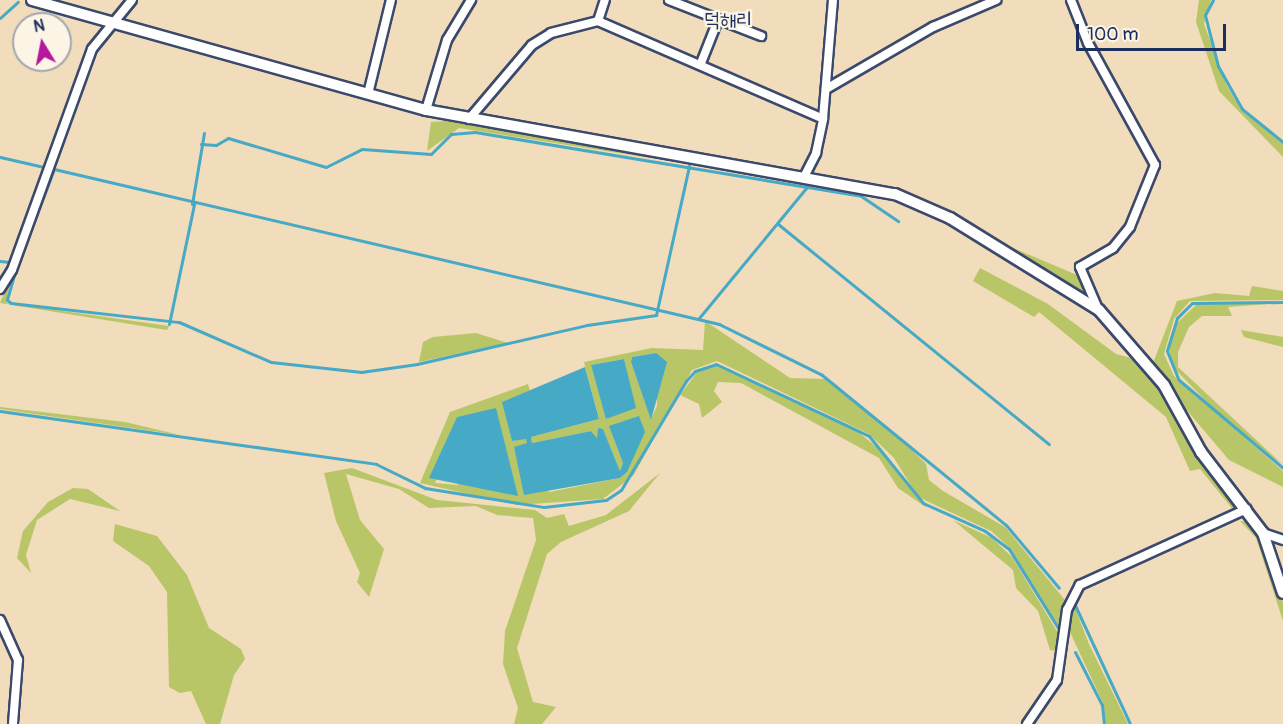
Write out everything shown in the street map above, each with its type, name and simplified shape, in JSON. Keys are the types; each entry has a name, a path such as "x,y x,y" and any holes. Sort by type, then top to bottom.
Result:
{"street":[{"path":"32,0 426,110 804,177 909,199 989,238 1099,310 1164,385 1201,452 1263,533 1283,593"},
{"path":"0,289 12,270 83,68 132,0"},
{"path":"368,94 391,0"},
{"path":"426,110 447,40 471,0"},
{"path":"598,21 604,0"},
{"path":"669,0 761,36"},
{"path":"804,177 816,153 823,119 833,0"},
{"path":"826,89 933,27 996,0"},
{"path":"1071,0 1088,43 1155,165 1130,227 1113,248 1080,267 1099,310"},
{"path":"701,63 718,20"},
{"path":"469,119 532,45 551,33 598,21 701,63 823,119"},
{"path":"1028,724 1058,680 1067,610 1080,585 1246,509"},
{"path":"1263,533 1283,540"},
{"path":"0,620 18,660 13,724"}],"green space":[{"path":"1199,0 1211,0 1204,24 1227,86 1242,111 1283,143 1283,157 1219,91 1196,22"},
{"path":"445,121 689,164 459,128 427,151 431,122"},
{"path":"999,242 1077,275 1093,304 1028,258"},
{"path":"980,268 1048,304 1116,354 1131,358 1167,398 1241,508 1235,512 1200,469 1190,471 1166,417 1039,312 1034,317 973,281"},
{"path":"11,277 6,303 169,326 167,330 0,303"},
{"path":"1252,286 1283,291 1283,300 1190,301 1174,319 1164,354 1174,376 1283,471 1283,487 1229,460 1151,368 1177,301 1215,293 1249,296"},
{"path":"1198,303 1283,303 1228,307 1232,316 1202,316 1189,327 1178,352 1178,367 1283,465 1223,419 1173,367 1169,349 1177,323"},
{"path":"705,321 790,378 825,379 892,431 926,464 929,480 943,491 1005,527 1065,600 1061,630 1010,548 991,531 918,497 894,458 869,434 717,361 692,370 633,476 603,499 517,505 420,483 450,412 528,384 530,391 503,403 512,441 526,438 528,443 514,448 549,492 620,478 627,472 609,426 623,463 620,471 603,429 597,438 591,431 532,443 531,437 599,419 584,362 652,348 703,350","holes":["656,353 657,406 651,419 631,362 632,357","624,359 632,396 607,419 591,365","496,409 458,485 435,483 457,417"]},
{"path":"1241,330 1283,337 1283,347 1244,337"},
{"path":"476,333 508,343 419,362 423,342 433,337"},
{"path":"718,366 851,426 885,454 927,508 898,488 879,458 741,383 718,382 714,391 722,402 702,418 699,404 680,395 698,371"},
{"path":"0,407 125,422 180,435 0,409"},
{"path":"352,468 437,500 535,510 547,518 564,514 569,526 606,515 660,473 629,511 561,542 547,554 517,648 533,702 556,707 542,724 514,724 518,708 503,664 505,631 536,540 533,518 497,515 476,506 429,508 399,489 346,474 360,520 384,549 369,597 357,582 360,573 336,521 324,473"},
{"path":"73,488 88,489 120,511 70,499 37,520 26,555 31,573 17,558 23,531 48,502"},
{"path":"953,520 992,538 1012,557 1058,633 1057,651 1050,650 1038,611 1016,588 1013,570"},
{"path":"1240,521 1249,522 1261,539 1283,602 1283,621 1256,538"},
{"path":"115,524 157,536 187,575 209,628 241,649 245,659 234,675 220,724 206,724 191,691 180,693 169,687 167,592 149,566 113,541"},
{"path":"1073,603 1089,644 1128,724 1106,724 1103,703 1069,630"}],"water":[{"path":"656,353 667,362 651,420 631,362 632,357"},
{"path":"624,359 636,408 606,419 591,365"},
{"path":"585,367 599,419 531,437 532,443 591,431 597,438 598,428 603,429 620,471 623,463 609,426 639,416 645,432 627,472 620,478 524,495 514,447 527,443 526,439 512,441 502,402"},
{"path":"496,408 518,496 429,478 457,417"}],"waterway":[{"path":"1213,0 1205,15 1218,66 1242,109 1283,142"},
{"path":"0,18 18,2"},
{"path":"201,144 216,145 228,138 326,167 362,149 431,154 451,134 475,132 861,196 898,221"},
{"path":"192,204 204,133"},
{"path":"0,157 44,167"},
{"path":"16,268 7,300 11,303 179,322 271,362 361,372 417,364 587,325 656,315 689,166"},
{"path":"25,245 54,169 719,324 822,375 1006,525 1059,588"},
{"path":"699,318 807,187"},
{"path":"169,324 194,204"},
{"path":"778,224 1049,444"},
{"path":"0,261 10,262"},
{"path":"1283,302 1192,303 1177,318 1167,351 1179,380 1283,468"},
{"path":"0,411 376,464 425,488 544,507 606,500 621,490 686,381 695,371 716,364 869,436 923,503 985,531 1009,549 1060,631"},
{"path":"1073,601 1130,724"},
{"path":"1075,652 1102,705 1104,724"}],"district":[{"name":"덕해리","path":"728,19"}]}
